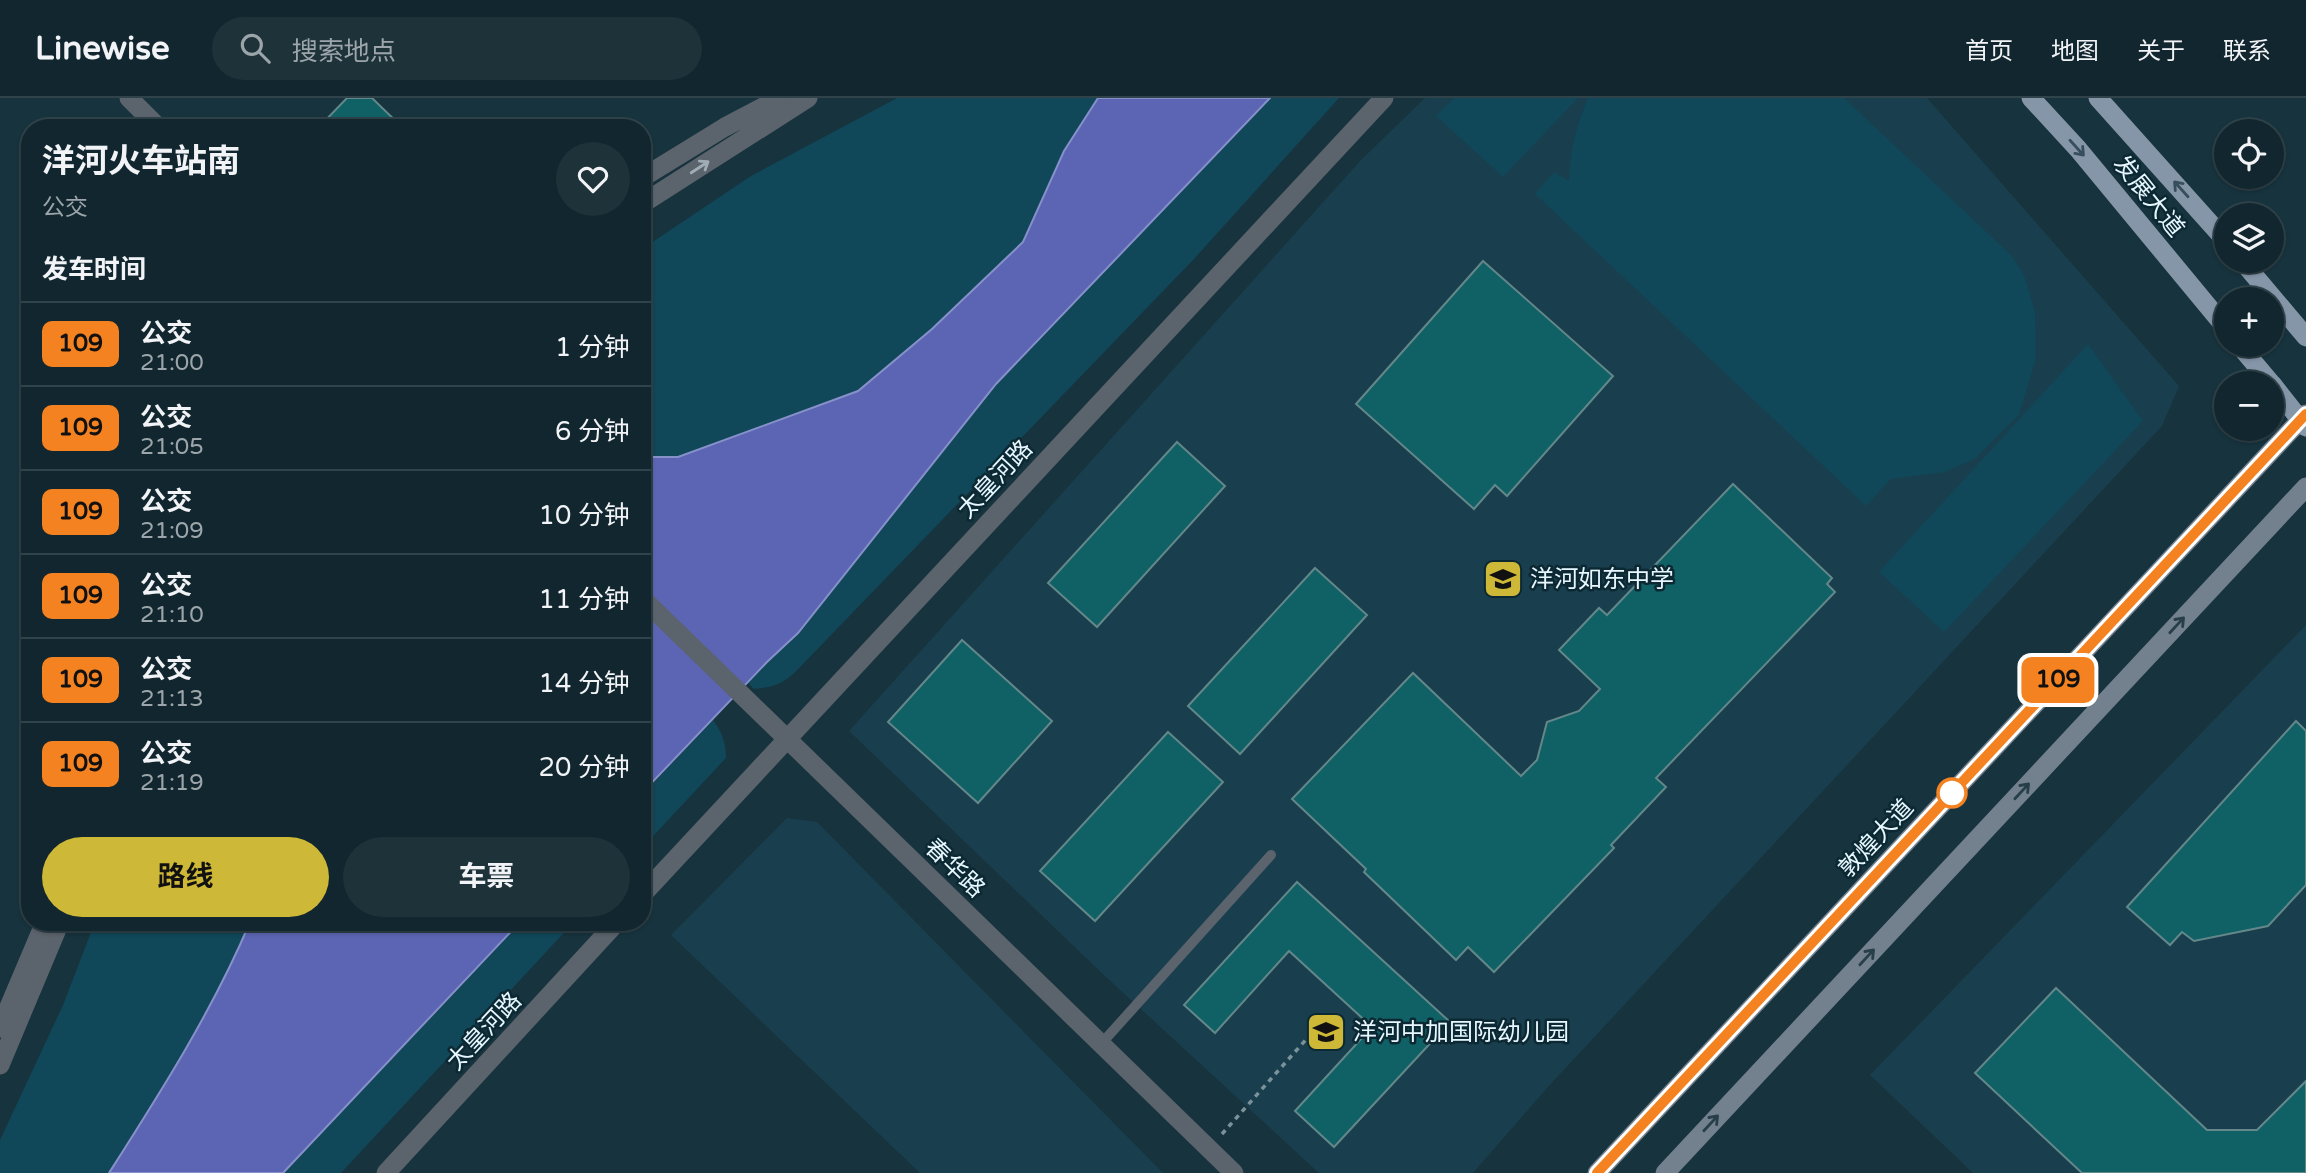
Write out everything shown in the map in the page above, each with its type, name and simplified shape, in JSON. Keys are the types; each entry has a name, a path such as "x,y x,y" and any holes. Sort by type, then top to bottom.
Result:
{"main road":[{"name":"发展大道","path":"2031,98 2078,149 2214,313"},
{"name":"发展大道","path":"2098,98 2214,228"},
{"path":"2252,273 2306,337"},
{"path":"2249,357 2260,371"},
{"path":"2284,398 2304,420"},
{"name":"敦煌大道","path":"1597,1173 2304,420"},
{"path":"1665,1173 2306,487"}],"street":[{"path":"129,98 150,119"},
{"path":"651,172 725,127 780,98"},
{"path":"651,198 808,98"},
{"name":"太皇河路","path":"651,885 1384,98"},
{"name":"春华路","path":"651,607 1234,1173"},
{"path":"0,1028 41,931"},
{"path":"0,1065 56,931"},
{"name":"太皇河路","path":"386,1173 609,931"}],"lane":[{"path":"1101,1044 1271,855"}],"path":[{"path":"1209,1149 1326,1017"}],"shaded area":[{"path":"897,98 1339,98 1194,259 798,669 776,685 754,689 651,581 651,243 751,176"},
{"name":"洋河如东中学","path":"1425,98 1927,98 2179,386 2162,426 1547,1088 1473,1173 1319,1173 1105,976 849,731 1361,160"},
{"path":"1454,98 1578,98 1503,177 1436,116"},
{"path":"1588,98 1844,98 2011,255 2024,275 2035,312 2036,358 2019,415 1975,459 1945,472 1891,479 1866,506 1535,194 1554,172 1569,181 1574,139"},
{"path":"2088,344 2143,421 1944,632 1879,572"},
{"path":"2306,625 2306,1173 1973,1173 1870,1075"},
{"path":"713,720 723,738 726,758 651,838 651,785"},
{"path":"787,818 817,822 1163,1173 920,1173 671,935"},
{"path":"92,931 246,931 203,1019 109,1173 0,1173 0,1140 63,1005"},
{"path":"512,931 566,931 341,1173 283,1173"}],"water":[{"path":"1098,98 1270,98 996,384 798,633 651,784 651,457 678,457 858,391 932,329 1023,242 1064,151"},
{"path":"246,931 512,931 283,1173 109,1173 203,1019"}],"building":[{"path":"347,98 372,98 394,119 327,119"},
{"path":"1483,261 1613,376 1507,496 1495,485 1474,509 1356,404"},
{"path":"1177,442 1225,486 1097,627 1048,583"},
{"path":"1733,484 1832,578 1827,584 1835,592 1656,778 1666,787 1611,845 1614,848 1494,972 1468,947 1456,960 1292,799 1413,673 1521,776 1537,760 1547,722 1579,711 1600,689 1559,650 1599,608 1607,615"},
{"path":"1315,568 1367,615 1240,754 1188,706"},
{"path":"962,640 1052,721 978,803 888,722"},
{"path":"2296,721 2306,731 2306,885 2268,926 2194,941 2182,932 2170,945 2127,907"},
{"path":"1168,732 1223,782 1095,921 1040,871"},
{"path":"1297,882 1450,1022 1334,1147 1295,1111 1372,1027 1289,951 1215,1033 1184,1005"},
{"path":"2056,988 2207,1130 2257,1130 2306,1081 2306,1173 2082,1173 1975,1073"}],"bus line":[{"name":"109","path":"1597,1173 2306,414"}],"place":[{"name":"洋河如东中学","path":"1503,579"},
{"name":"洋河中加国际幼儿园","path":"1326,1032"}]}
